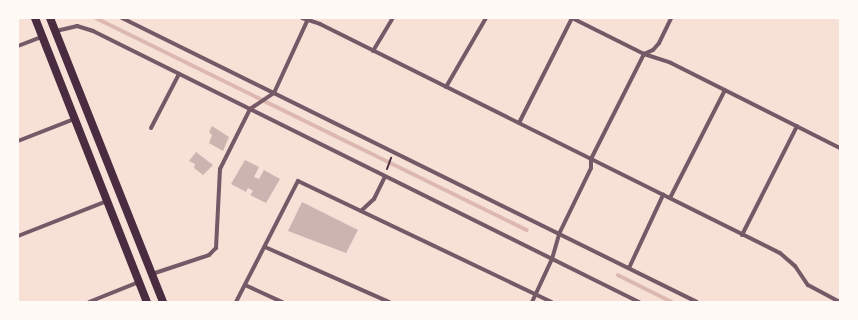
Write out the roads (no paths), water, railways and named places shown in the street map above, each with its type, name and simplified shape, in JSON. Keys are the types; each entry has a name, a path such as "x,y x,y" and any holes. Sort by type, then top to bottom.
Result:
{"main road":[{"path":"34,18 147,302"},
{"path":"50,18 163,302"},
{"path":"42,37 55,31"}],"street":[{"path":"122,18 697,302"},
{"path":"302,18 308,19 373,51 785,256 808,285 840,302"},
{"path":"373,51 393,18"},
{"path":"446,87 486,18"},
{"path":"519,123 572,18 644,54 671,63 840,148"},
{"path":"532,302 552,259 558,234 591,168 591,159 644,54 653,50 671,18"},
{"path":"151,274 209,255 216,248 218,175 250,109 274,93 308,19"},
{"path":"55,31 69,27 86,28 639,302"},
{"path":"18,46 42,37"},
{"path":"151,128 179,74"},
{"path":"670,198 724,90"},
{"path":"18,141 74,119"},
{"path":"742,235 797,126"},
{"path":"361,211 374,199 385,176"},
{"path":"236,302 298,181 552,302"},
{"path":"629,268 663,195"},
{"path":"18,236 107,201"},
{"path":"265,246 389,302"},
{"path":"89,302 139,282"},
{"path":"245,285 282,302"}],"waterway":[{"path":"96,18 527,230"},
{"path":"618,275 672,302"}]}
